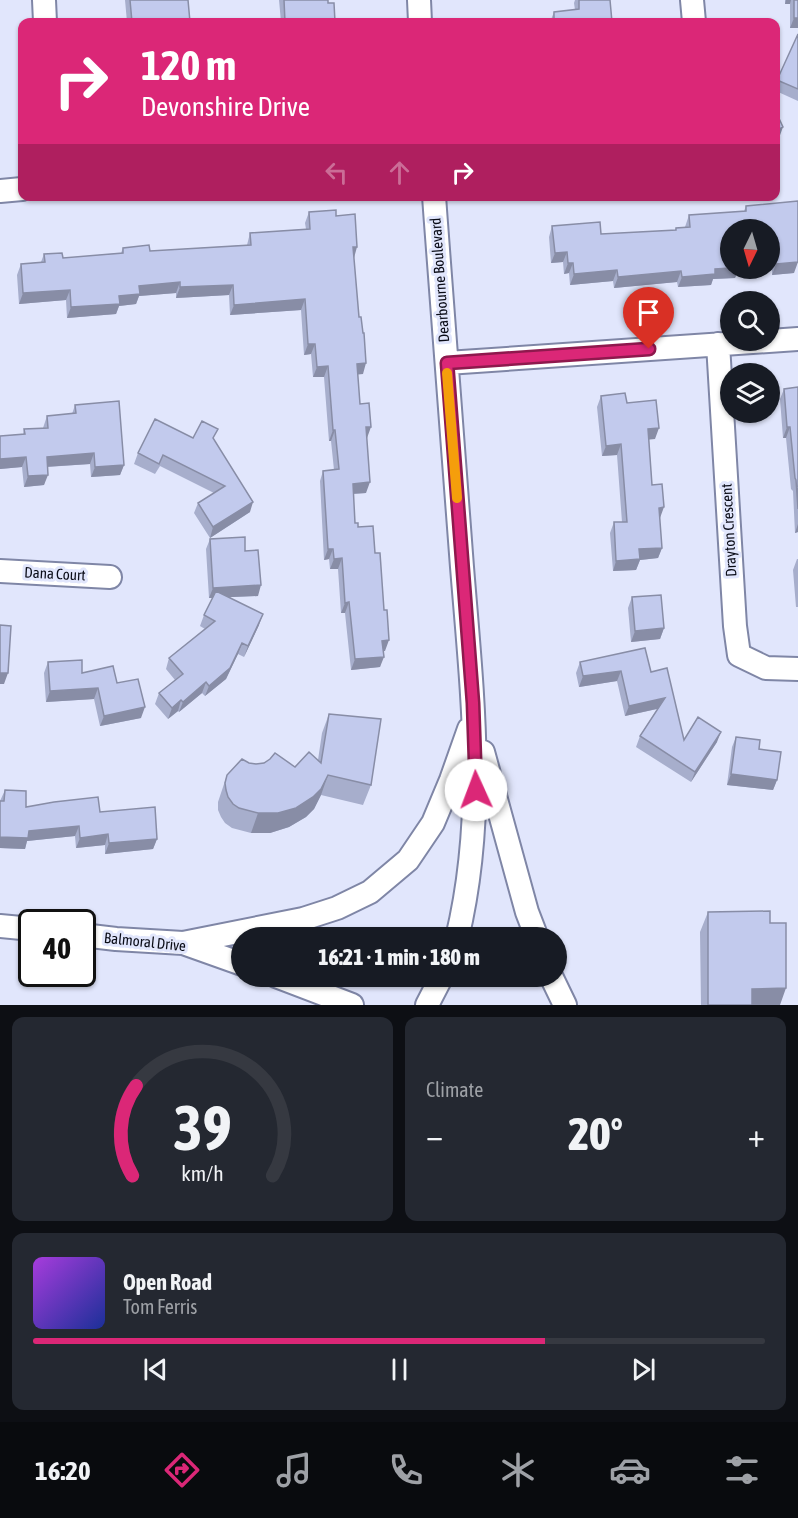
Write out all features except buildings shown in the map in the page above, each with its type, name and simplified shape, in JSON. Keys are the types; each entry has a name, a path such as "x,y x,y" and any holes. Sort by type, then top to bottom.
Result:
{"street":[{"path":"44,0 45,18"},
{"path":"418,0 420,18"},
{"path":"692,0 694,18"},
{"path":"0,191 18,189"},
{"name":"Dearbourne Boulevard","path":"434,201 473,716 476,790 465,907 460,927"},
{"path":"447,363 798,339"},
{"name":"Drayton Crescent","path":"718,344 735,626 739,655 766,669 798,669"},
{"name":"Dana Court","path":"0,571 110,577"},
{"path":"473,716 533,927"},
{"path":"183,943 303,919 337,908 370,892 408,860 433,823 451,780 473,716"},
{"path":"0,926 18,928"},
{"name":"Balmoral Drive","path":"96,937 183,943 231,960"},
{"path":"305,987 352,1005"},
{"path":"427,1005 436,987"},
{"path":"556,987 565,1005"}],"slow traffic":[{"path":"447,373 457,498"}],"route":[{"path":"476,790 473,703 447,363 649,349"}]}
